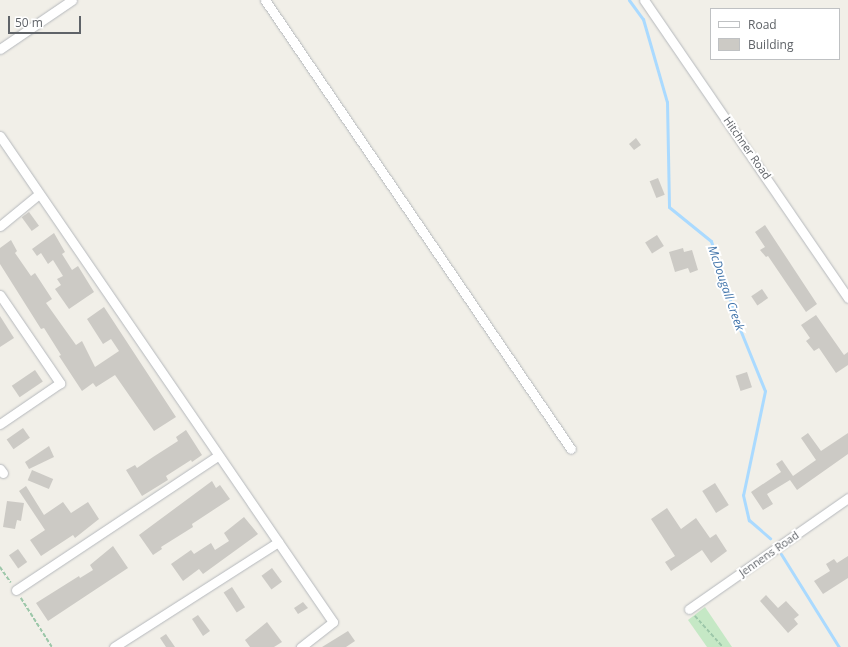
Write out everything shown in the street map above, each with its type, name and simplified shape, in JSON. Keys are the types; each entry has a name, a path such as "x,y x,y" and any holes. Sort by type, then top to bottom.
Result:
{"street":[{"path":"0,49 72,0"},
{"path":"264,0 571,449"},
{"name":"Hitchner Road","path":"644,0 848,298"},
{"path":"0,136 333,622 303,646"},
{"path":"0,154 6,146"},
{"path":"0,226 39,194"},
{"path":"0,294 60,383 0,424"},
{"path":"16,590 218,456"},
{"name":"Jennens Road","path":"689,609 848,498"},
{"path":"114,647 278,542"}],"path":[{"path":"0,567 52,647"},
{"path":"689,609 723,647"}],"green space":[{"path":"705,607 732,647 707,647 688,620"}],"building":[{"path":"636,138 641,145 634,150 629,144"},
{"path":"658,178 665,195 656,198 650,181"},
{"path":"29,212 39,226 32,231 22,217"},
{"path":"765,225 817,304 806,312 768,256 766,257 760,250 765,247 755,232"},
{"path":"54,233 65,252 62,254 72,270 78,266 94,292 69,309 55,289 61,285 57,279 63,276 53,260 48,264 41,253 37,256 32,249"},
{"path":"657,235 664,246 652,253 645,242"},
{"path":"11,240 17,251 15,253 31,276 35,273 52,299 46,303 76,345 82,341 95,367 119,351 111,339 103,344 87,319 104,307 176,417 154,431 115,375 96,387 93,383 82,391 59,356 61,355 44,328 41,329 0,264 0,248"},
{"path":"683,248 684,252 692,250 698,270 690,273 688,268 675,272 669,252"},
{"path":"762,289 768,298 757,305 751,296"},
{"path":"816,315 844,355 848,352 848,365 836,373 819,348 814,351 806,341 810,338 801,325"},
{"path":"0,316 14,338 0,347"},
{"path":"35,370 43,382 20,397 12,386"},
{"path":"747,372 752,387 741,391 736,376"},
{"path":"23,428 30,438 13,449 7,439"},
{"path":"186,430 202,455 192,462 191,460 166,476 168,480 142,496 126,470 135,465 137,468 178,441 176,437"},
{"path":"808,433 821,451 848,433 848,454 797,490 790,480 767,494 773,504 763,510 751,492 781,472 776,464 782,460 793,476 816,460 801,438"},
{"path":"49,446 54,457 29,469 25,462"},
{"path":"32,470 53,479 49,489 28,480"},
{"path":"212,481 216,488 220,485 230,499 192,524 193,527 161,547 162,549 153,555 139,535"},
{"path":"715,483 729,505 716,513 702,491"},
{"path":"26,486 44,515 63,502 71,513 88,502 99,519 75,538 73,535 41,556 30,540 45,530 19,491"},
{"path":"7,501 24,503 21,521 17,520 15,529 3,527"},
{"path":"667,508 681,529 696,518 710,538 716,534 727,551 711,563 702,550 671,571 665,562 675,556 651,519"},
{"path":"244,517 258,534 203,574 199,569 183,581 171,564 191,550 194,554 211,543 215,550 229,541 224,533"},
{"path":"113,546 128,568 48,621 36,603 79,576 80,578 93,570 90,565"},
{"path":"18,549 27,562 18,568 9,555"},
{"path":"848,556 848,578 823,594 814,581 830,571 826,564 834,559 837,563"},
{"path":"272,568 282,582 271,589 261,576"},
{"path":"232,587 245,607 237,613 224,592"},
{"path":"766,595 778,608 786,601 799,615 794,619 798,624 788,633 760,601"},
{"path":"303,602 308,608 298,614 294,608"},
{"path":"198,615 210,631 203,636 192,619"},
{"path":"267,622 282,642 274,647 250,647 245,640"},
{"path":"348,631 355,641 346,647 322,647"},
{"path":"166,634 175,647 166,647 160,638"}],"waterway":[{"name":"McDougall Creek","path":"629,0 643,19 667,102 669,207 711,241 737,322 765,391 743,495 749,520 770,538"},
{"name":"McDougall Creek","path":"781,554 839,647"}]}
